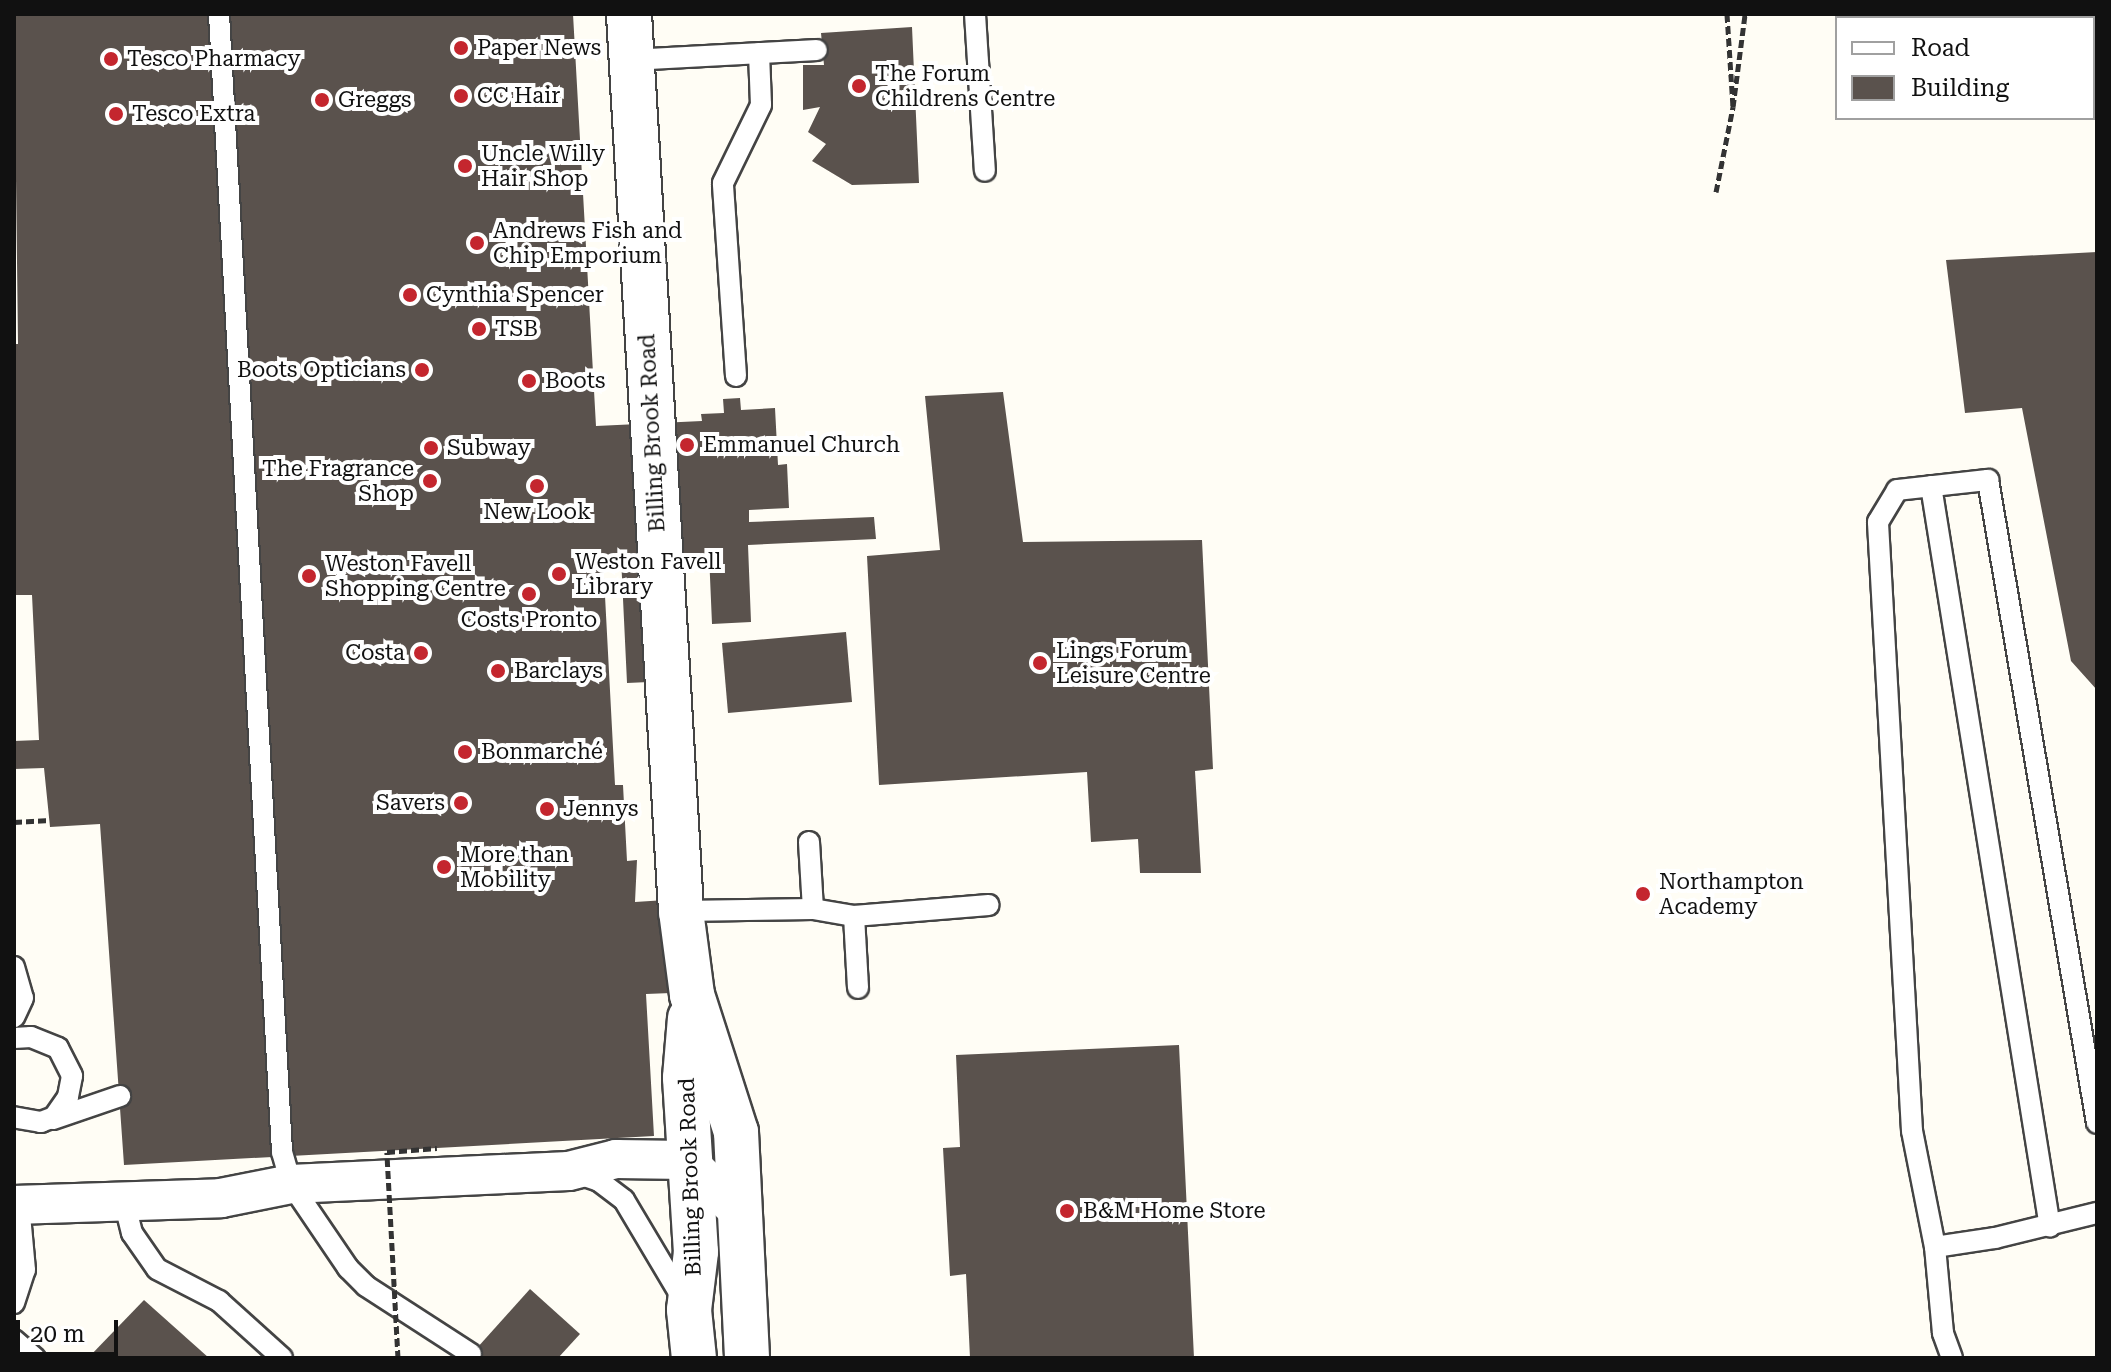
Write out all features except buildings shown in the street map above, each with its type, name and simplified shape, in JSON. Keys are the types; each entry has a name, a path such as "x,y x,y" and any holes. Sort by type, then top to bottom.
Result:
{"street":[{"name":"Billing Brook Road","path":"629,14 681,911 692,995 686,1160 696,1265 689,1310 694,1358"},
{"name":"Billing Brook Road","path":"692,995 736,1132 747,1358"},
{"path":"17,1204 221,1198 291,1184 569,1171 616,1159 686,1160 740,1213"}],"lane":[{"path":"219,14 282,1152 291,1184 366,1286 471,1354"},
{"path":"975,14 985,171"},
{"path":"631,60 817,50"},
{"path":"736,376 723,183 761,105 759,53"},
{"path":"1952,1358 1943,1333 1935,1247 1912,1131 1878,522 1897,490 1988,480 2097,1123"},
{"path":"1931,486 2050,1227"},
{"path":"809,842 813,909"},
{"path":"681,911 813,909 854,916 989,905"},
{"path":"854,916 858,988"},
{"path":"14,967 23,998 14,1017"},
{"path":"14,1038 31,1037 58,1048 72,1076 68,1097 54,1117 41,1122 14,1118"},
{"path":"14,1118 36,1124 120,1096"},
{"path":"569,1171 599,1181 624,1200 689,1310"},
{"path":"124,1201 132,1233 157,1269 219,1301 282,1358"},
{"path":"14,1303 25,1270 17,1204"},
{"path":"1935,1247 2050,1227 2097,1213"},
{"path":"14,1340 35,1358"}],"path":[{"path":"1727,14 1733,107"},
{"path":"1716,192 1733,107 1745,14"},
{"path":"14,822 50,820"},
{"path":"398,1358 387,1152 437,1148"}],"place":[{"name":"Paper News","path":"461,48"},
{"name":"Tesco Pharmacy","path":"111,59"},
{"name":"The Forum Childrens Centre","path":"859,86"},
{"name":"CC Hair","path":"461,96"},
{"name":"Greggs","path":"322,100"},
{"name":"Tesco Extra","path":"116,114"},
{"name":"Uncle Willy Hair Shop","path":"465,166"},
{"name":"Andrews Fish and Chip Emporium","path":"477,243"},
{"name":"Cynthia Spencer","path":"410,295"},
{"name":"TSB","path":"479,329"},
{"name":"Boots Opticians","path":"422,370"},
{"name":"Boots","path":"529,381"},
{"name":"Emmanuel Church","path":"687,445"},
{"name":"Subway","path":"431,448"},
{"name":"The Fragrance Shop","path":"430,481"},
{"name":"New Look","path":"537,486"},
{"name":"Weston Favell Library","path":"559,574"},
{"name":"Weston Favell Shopping Centre","path":"309,576"},
{"name":"Costs Pronto","path":"529,594"},
{"name":"Costa","path":"421,653"},
{"name":"Lings Forum Leisure Centre","path":"1040,663"},
{"name":"Barclays","path":"498,671"},
{"name":"Bonmarché","path":"465,752"},
{"name":"Savers","path":"461,803"},
{"name":"Jennys","path":"547,809"},
{"name":"More than Mobility","path":"444,867"},
{"name":"Northampton Academy","path":"1643,894"},
{"name":"B&M Home Store","path":"1067,1211"}]}
